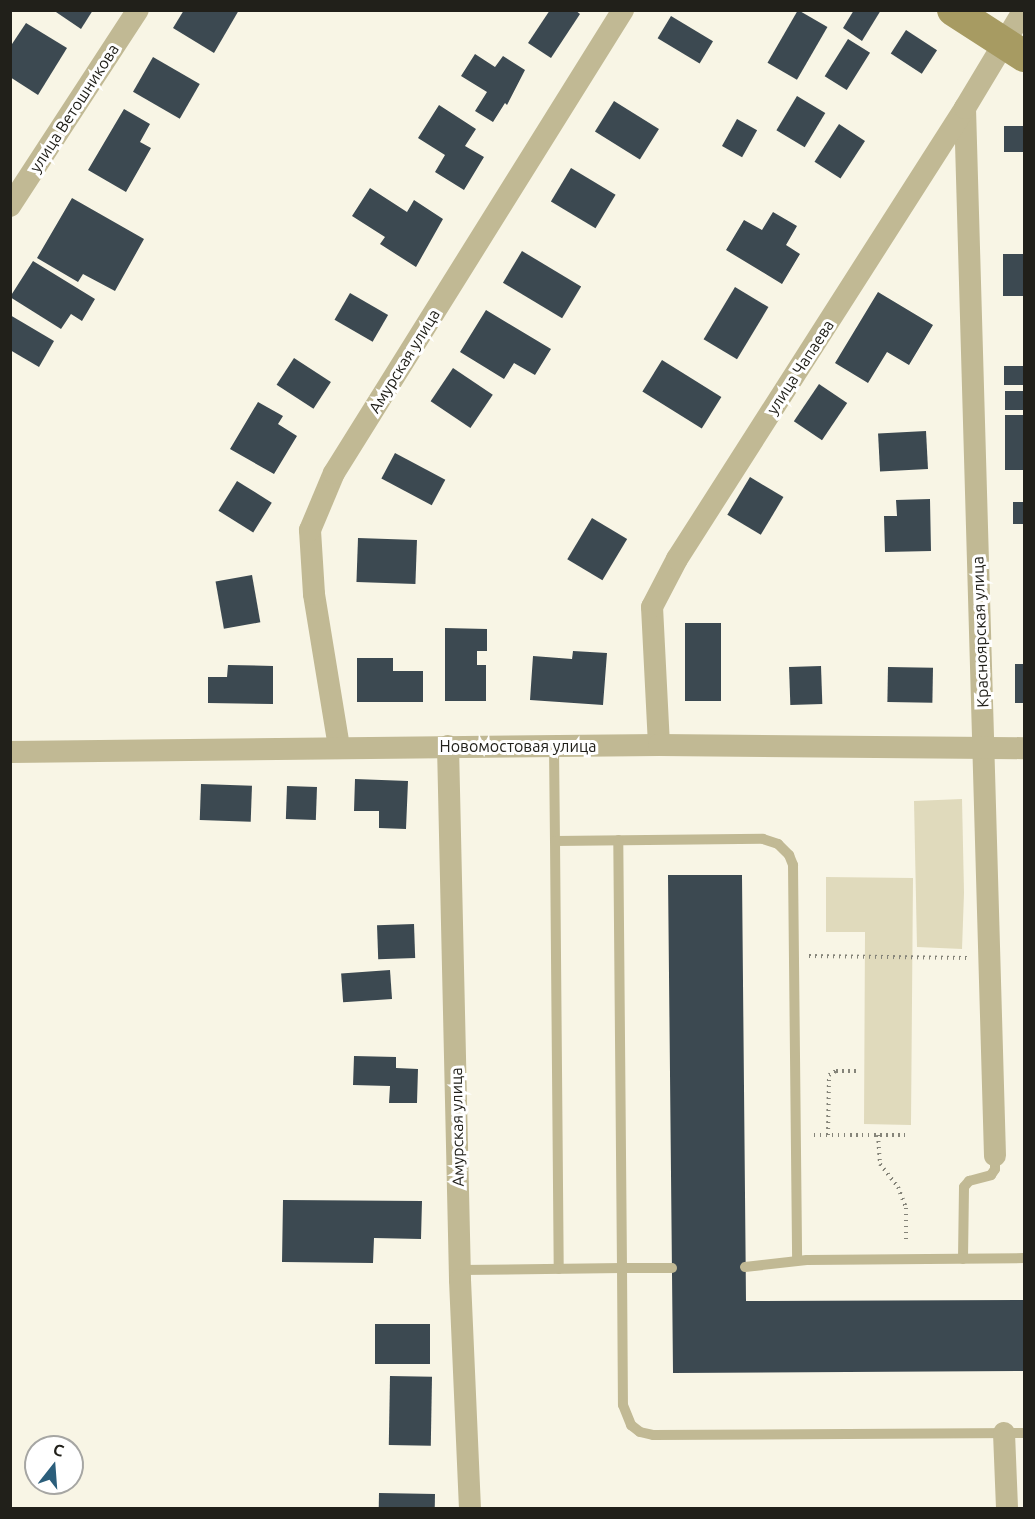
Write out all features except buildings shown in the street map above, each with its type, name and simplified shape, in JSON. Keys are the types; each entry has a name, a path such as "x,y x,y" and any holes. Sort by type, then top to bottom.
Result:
{"street":[{"name":"улица Ветошникова","path":"10,206 138,10"},
{"name":"Амурская улица","path":"339,747 314,594 310,530 334,473 623,10"},
{"path":"953,10 1014,49"},
{"name":"улица Чапаева","path":"659,745 652,607 677,559 965,108 1014,49 1024,10"},
{"name":"Красноярская улица","path":"965,108 995,1156"},
{"name":"Новомостовая улица","path":"10,752 659,745 1024,748"},
{"name":"Амурская улица","path":"448,746 460,1270 470,1509"},
{"path":"1007,1509 1014,1433"}],"lane":[{"path":"554,747 559,1269"},
{"path":"555,841 763,839 778,844 784,849 793,865 796,1260"},
{"path":"618,840 623,1405 631,1425 640,1432 653,1436 1014,1433"},
{"path":"963,1259 964,1186 969,1181 991,1175 995,1168 995,1156"},
{"path":"746,1267 796,1260 1024,1258"},
{"path":"460,1270 672,1268"}],"path":[{"path":"794,956 990,958"},
{"path":"828,1135 830,1075 836,1071 858,1071"},
{"path":"795,1134 905,1135"},
{"path":"878,1135 880,1164 898,1187 906,1208 906,1259"}],"shaded area":[{"path":"962,799 964,893 962,949 917,947 914,801"},
{"path":"826,877 913,878 911,1125 864,1124 865,932 826,932"}]}
